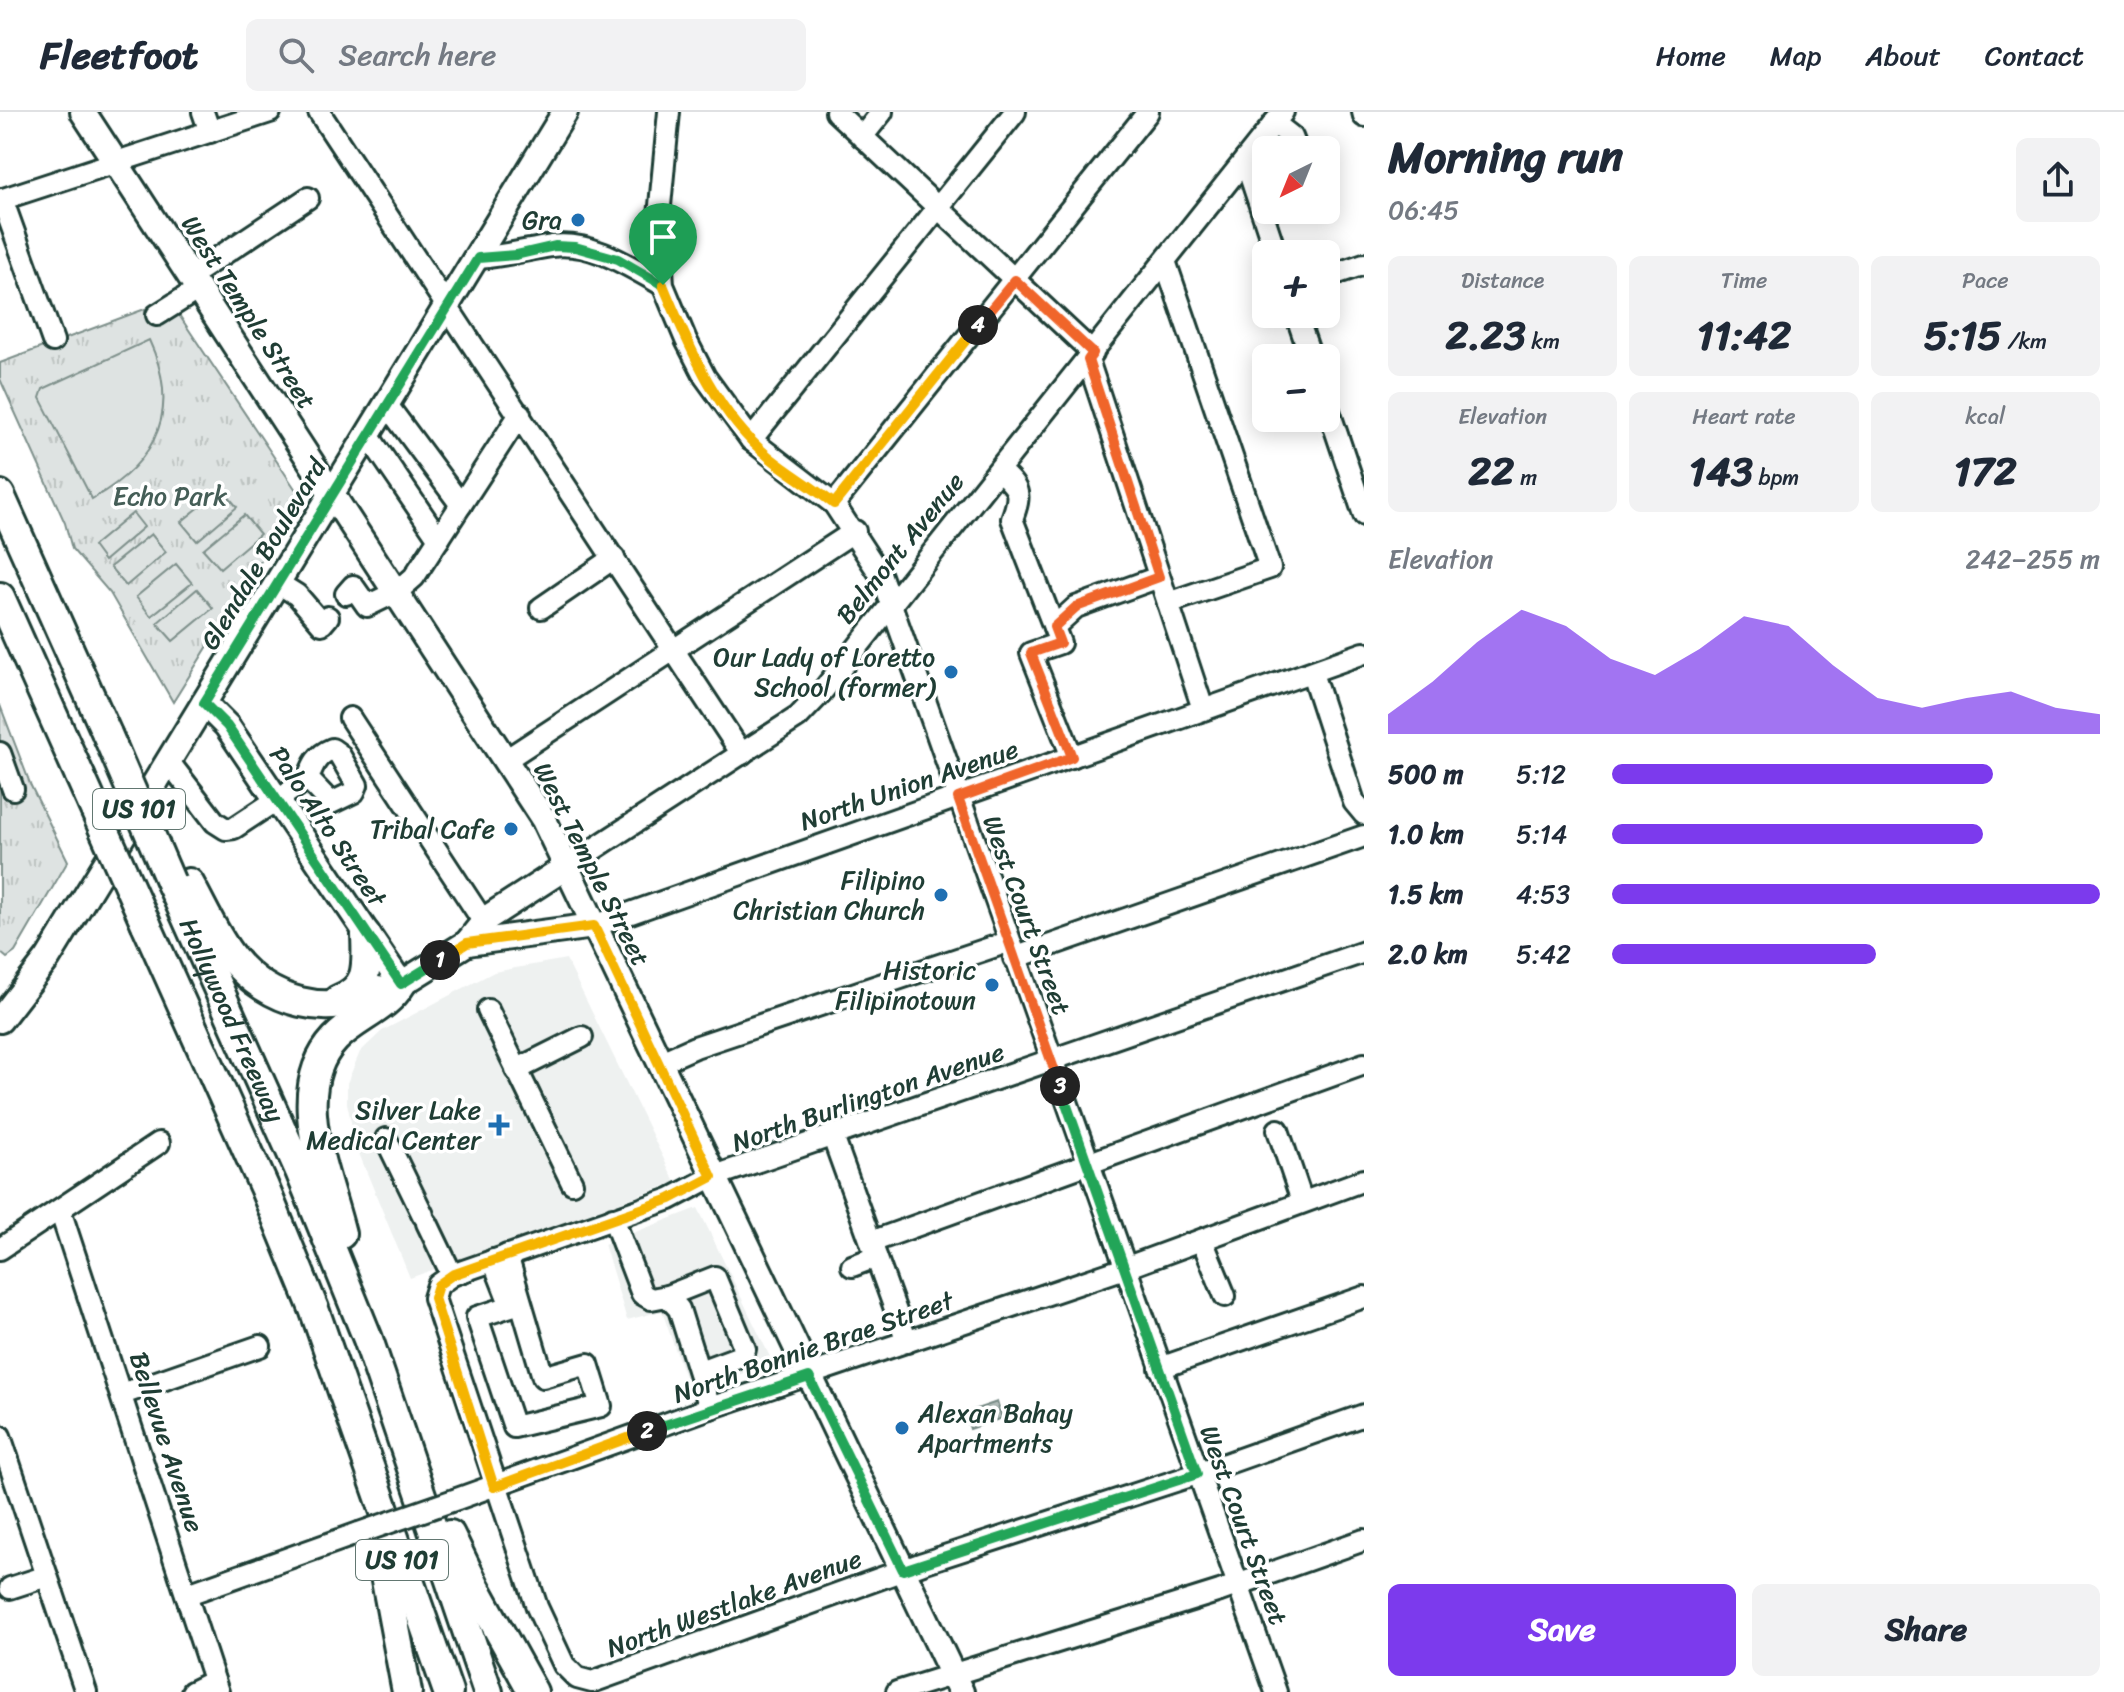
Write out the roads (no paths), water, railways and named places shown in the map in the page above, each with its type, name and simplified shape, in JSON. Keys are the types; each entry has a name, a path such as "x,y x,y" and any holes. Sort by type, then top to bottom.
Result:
{"highway":[{"name":"Hollywood Freeway","path":"0,495 107,734 176,876 300,1171 368,1339 488,1692"},
{"name":"Hollywood Freeway","path":"0,597 290,1248 357,1428 448,1692"},
{"path":"0,639 80,776"},
{"path":"176,876 231,957 259,984 294,1000 315,1005 347,1006 401,984"},
{"path":"294,1000 326,1003 353,993 367,973 366,935"},
{"path":"368,1339 315,1131 311,1098 325,1051 348,1028 387,1001 401,984"},
{"path":"389,1403 475,1587 533,1692"},
{"path":"357,1428 407,1689"}],"main road":[{"name":"West Temple Street","path":"83,112 398,591 544,820 712,1177 957,1683"},
{"name":"Glendale Boulevard","path":"2,1013 48,958 565,112"},
{"name":"Palo Alto Street","path":"204,703 227,726 401,984"},
{"name":"Belmont Avenue","path":"401,984 467,943 483,921 566,867"},
{"name":"North Union Avenue","path":"467,943 594,926"}],"street":[{"path":"53,341 1,199 115,162 206,122 270,112"},
{"path":"319,112 742,754"},
{"name":"West Court Street","path":"669,112 659,216 663,285 705,377 751,440 834,504 855,531 881,576 1276,1692"},
{"path":"836,112 1091,356 1203,709"},
{"path":"862,137 882,112"},
{"path":"751,440 1015,112"},
{"path":"834,504 1148,112"},
{"path":"1281,114 1292,136"},
{"name":"Belmont Avenue","path":"566,867 798,717 1091,356 1281,114"},
{"path":"1245,160 1271,240"},
{"path":"157,315 308,198"},
{"path":"478,258 516,255 555,246 575,247 618,259 663,285"},
{"path":"1165,261 1270,568 1168,603"},
{"path":"1340,272 1364,264"},
{"path":"387,405 461,505"},
{"path":"346,594 353,586 367,606 398,591 414,577 520,414"},
{"path":"1336,432 1364,515"},
{"path":"368,435 439,539"},
{"path":"999,470 1015,485 1020,499 1012,519 1060,643 1031,653 1072,757"},
{"path":"507,759 855,531"},
{"path":"541,608 614,558"},
{"path":"1054,627 1076,607 1159,577"},
{"path":"278,583 297,595 322,624 328,617"},
{"name":"North Union Avenue","path":"594,926 1364,653"},
{"path":"1312,673 1354,802 1364,814"},
{"path":"350,718 483,921"},
{"path":"0,753 13,789"},
{"path":"169,762 215,822 226,829 234,828 308,779"},
{"path":"659,1063 695,1047 1011,950 1364,836"},
{"name":"North Burlington Avenue","path":"445,1280 670,1199 712,1177 1364,952"},
{"path":"488,1010 572,1183"},
{"path":"516,1070 582,1037"},
{"path":"852,1266 874,1250 1087,1164 1364,1064"},
{"path":"1278,1130 1302,1201"},
{"path":"833,1137 907,1342"},
{"path":"386,1139 425,1219 445,1280 434,1298 494,1487"},
{"path":"0,1249 159,1143"},
{"name":"North Bonnie Brae Street","path":"188,1594 710,1408 1125,1268 1364,1180"},
{"name":"Bellevue Avenue","path":"60,1210 216,1686"},
{"path":"613,1218 646,1298 662,1296 715,1277 745,1349 738,1357 700,1371"},
{"path":"1202,1240 1225,1296"},
{"path":"500,1258 543,1377 588,1364 601,1406 514,1427 477,1317 511,1306 500,1258"},
{"path":"662,1296 679,1309 710,1408"},
{"path":"1160,1368 1364,1297"},
{"path":"122,1394 260,1346"},
{"name":"North Westlake Avenue","path":"494,1487 537,1607 564,1665 577,1678 592,1682 903,1570 1197,1474 1364,1415"},
{"path":"0,1436 86,1692"},
{"path":"897,1692 957,1683 1364,1540"},
{"path":"10,1588 47,1576"},
{"path":"475,1587 517,1692"},
{"path":"192,1692 216,1686"}],"place":[{"name":"Gra","path":"578,220"},
{"name":"Our Lady of Loretto School (former)","path":"951,672"},
{"name":"Tribal Cafe","path":"511,829"},
{"name":"Filipino Christian Church","path":"941,895"},
{"name":"Historic Filipinotown","path":"992,985"},
{"name":"Silver Lake Medical Center","path":"499,1125"},
{"name":"Alexan Bahay Apartments","path":"902,1428"}],"park label":[{"name":"Echo Park","path":"170,496"}]}
